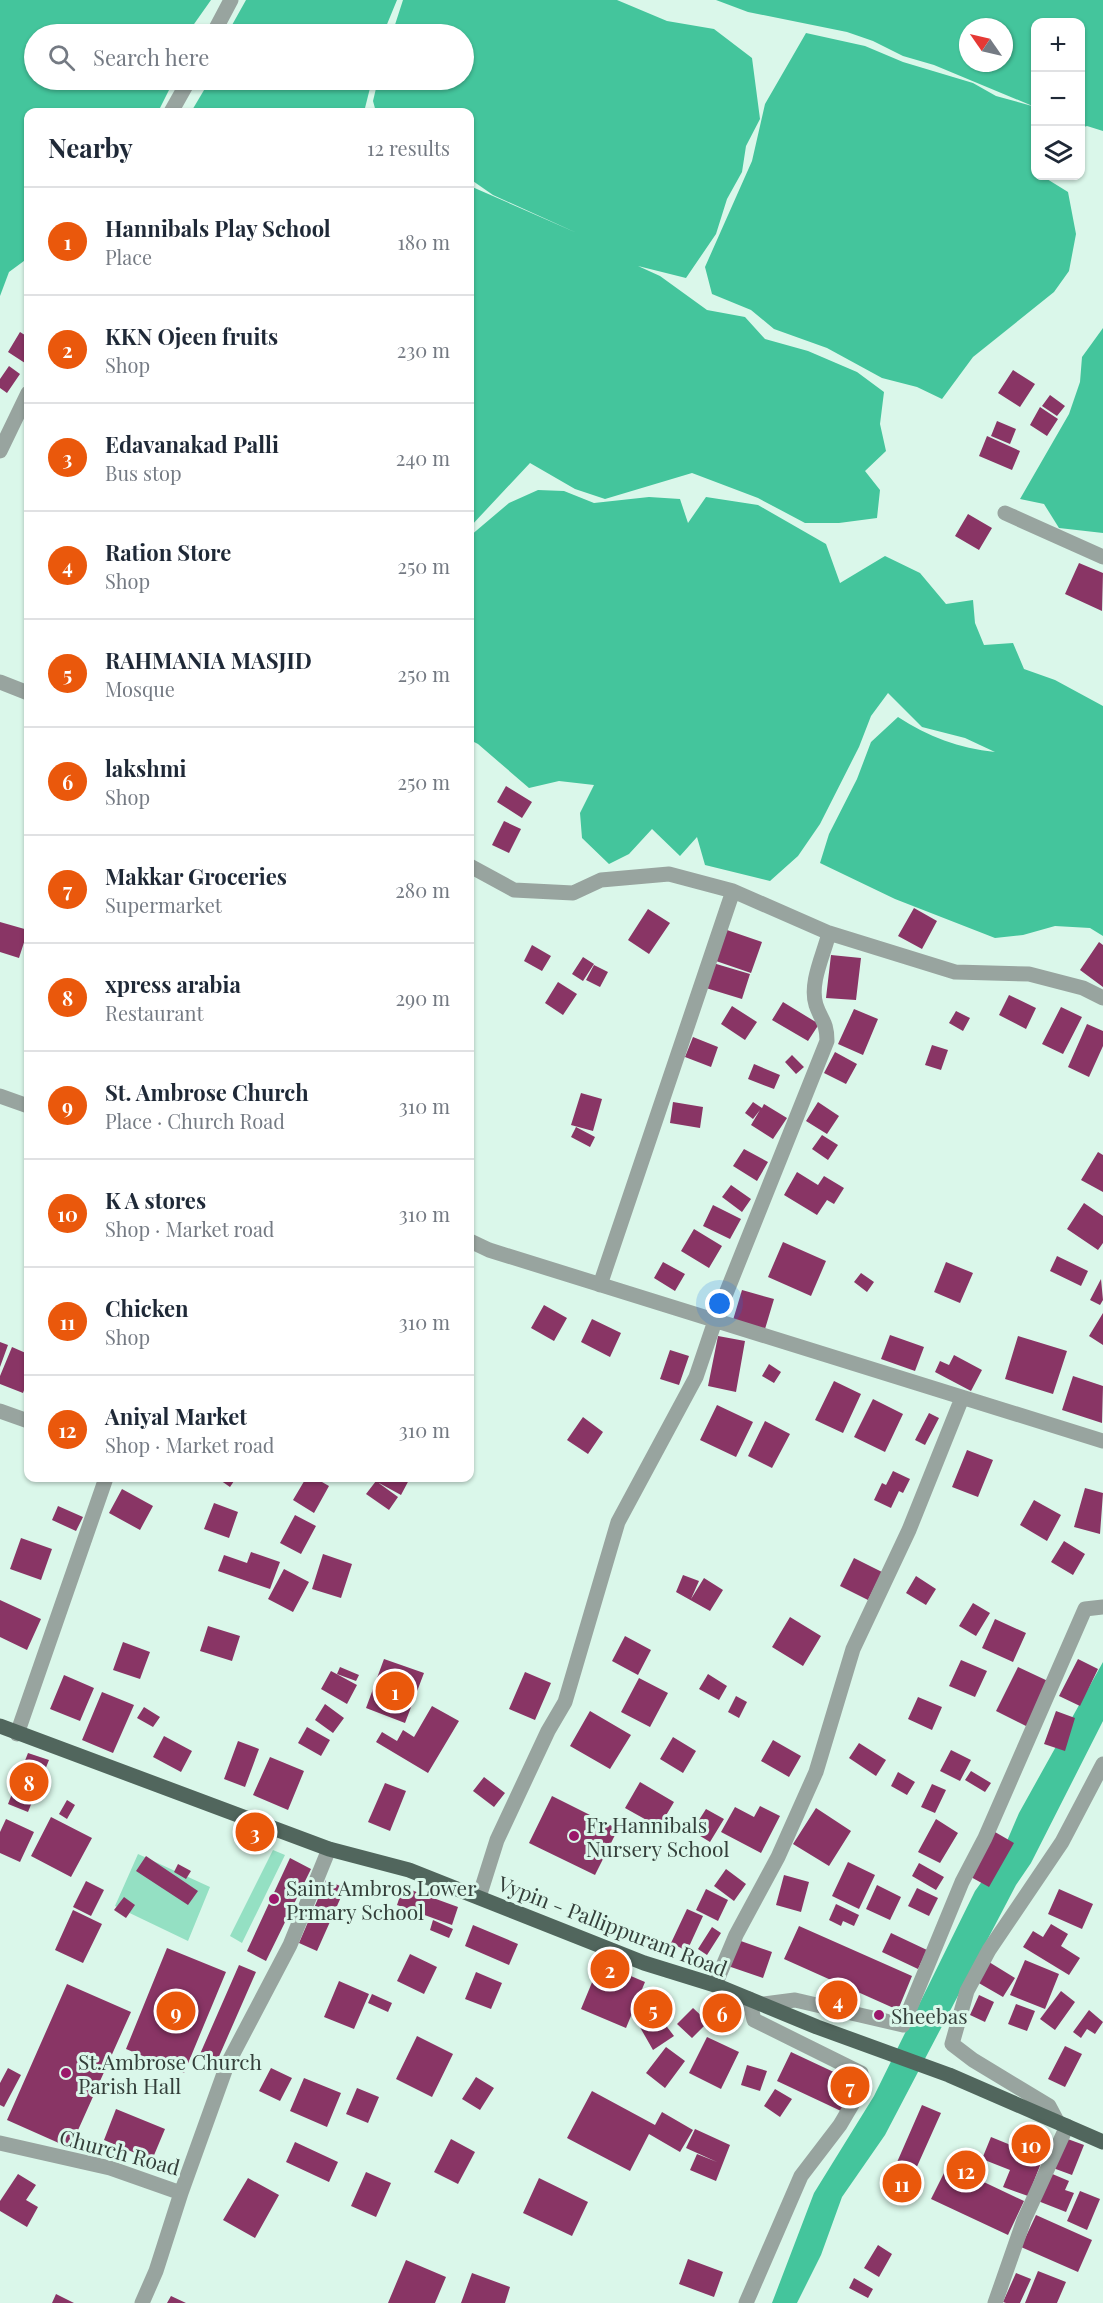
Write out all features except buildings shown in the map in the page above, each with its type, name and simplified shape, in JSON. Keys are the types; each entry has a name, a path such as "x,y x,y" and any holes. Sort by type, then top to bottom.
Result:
{"main road":[{"name":"Vypin - Pallippuram Road","path":"0,1726 329,1849 409,1870 644,1963 715,1985 817,2027 949,2075 1103,2142"}],"street":[{"path":"218,24 231,0"},
{"path":"173,108 183,90"},
{"path":"0,451 24,401"},
{"path":"1005,513 1103,557"},
{"path":"0,682 24,691"},
{"path":"474,869 514,890 573,894 601,880 669,874 733,891 829,933 955,972 1029,974 1083,987 1103,998"},
{"path":"600,1285 733,891"},
{"path":"479,1897 497,1840 548,1731 565,1702 618,1522 696,1377 827,1041 827,1024 816,1004 815,985 829,933"},
{"path":"0,1096 24,1105"},
{"path":"474,1243 489,1250 600,1285 1103,1441"},
{"path":"715,1985 736,1935 778,1857 816,1772 853,1649 909,1530 962,1398"},
{"path":"0,1411 24,1420"},
{"path":"17,1734 105,1482"},
{"path":"764,2004 795,2000 903,2025 962,1882 986,1838 1085,1609 1103,1607"},
{"path":"995,2303 1062,2123 1049,2106 973,2060 952,2044 967,1991 989,1950 1062,1842 1103,1764"},
{"name":"Church Road","path":"0,2143 110,2168 181,2193 226,2066 290,1945 329,1849"},
{"path":"746,2303 801,2176 840,2125 863,2086 861,2073 754,2020 749,1999"},
{"path":"142,2303 156,2271 181,2193"}],"shaded area":[{"path":"0,0 211,0 194,24 24,24 24,90 169,90 160,108 24,108 24,261 9,272 0,296"},
{"path":"246,0 397,0 387,24 233,24"},
{"path":"403,0 617,0 667,21 714,29 752,58 760,119 746,146 742,172 727,199 716,234 686,278 638,266 660,276 707,310 745,317 765,339 808,351 857,372 884,392 880,424 886,451 865,471 880,490 877,518 839,523 805,523 758,498 692,473 605,499 575,489 530,463 474,523 474,188 577,233 493,195 474,182 474,108 375,108 373,101 376,90 474,90 474,24 395,24"},
{"path":"716,0 1103,0 1103,131 1085,127 1085,18 1031,18 1031,105 847,32 748,12"},
{"path":"806,33 865,46 903,62 973,83 996,96 1031,106 1031,180 1049,180 1068,192 1076,234 1069,271 1054,292 973,357 942,399 917,387 882,378 827,348 774,329 751,310 712,294 705,267 752,161 765,104"},
{"path":"204,90 370,90 365,108 193,108"},
{"path":"1103,328 1103,533 1059,528 1044,504 1020,499 1069,414 1080,382 1082,357"},
{"path":"538,490 564,491 594,503 649,497 680,499 688,523 706,497 758,505 826,544 840,583 885,556 920,573 946,604 973,600 975,623 984,645 1013,643 1024,669 1055,680 1103,706 1103,936 1090,928 1055,926 1023,935 995,938 895,899 820,863 829,834 857,779 871,742 898,717 944,740 969,748 995,752 965,738 922,727 888,693 871,716 859,747 820,824 798,856 770,881 705,865 697,837 680,856 652,829 629,854 609,864 582,838 580,813 594,785 559,781 529,788 474,742 474,533 509,503"},
{"path":"1103,1662 1103,1721 1031,1863 1016,1885 885,2135 842,2197 821,2255 797,2303 772,2303 814,2193 874,2096 975,1891 1001,1855 1019,1813"},
{"path":"273,1850 285,1855 242,1943 230,1936"},
{"path":"138,1854 210,1887 188,1941 115,1906"}],"place":[{"name":"Hannibals Play School","path":"395,1691"},
{"name":"xpress arabia","path":"29,1782"},
{"name":"Edavanakad Palli","path":"255,1832"},
{"name":"Fr Hannibals Nursery School","path":"574,1836"},
{"name":"Saint Ambros Lower Prmary School","path":"274,1899"},
{"name":"KKN Ojeen fruits","path":"610,1969"},
{"name":"Ration Store","path":"838,2000"},
{"name":"RAHMANIA MASJID","path":"653,2009"},
{"name":"St. Ambrose Church","path":"176,2011"},
{"name":"lakshmi","path":"722,2013"},
{"name":"Sheebas","path":"879,2015"},
{"name":"St.Ambrose Church Parish Hall","path":"66,2073"},
{"name":"Makkar Groceries","path":"850,2086"},
{"name":"K A stores","path":"1031,2144"},
{"name":"Aniyal Market","path":"966,2170"},
{"name":"Chicken","path":"902,2183"}]}
